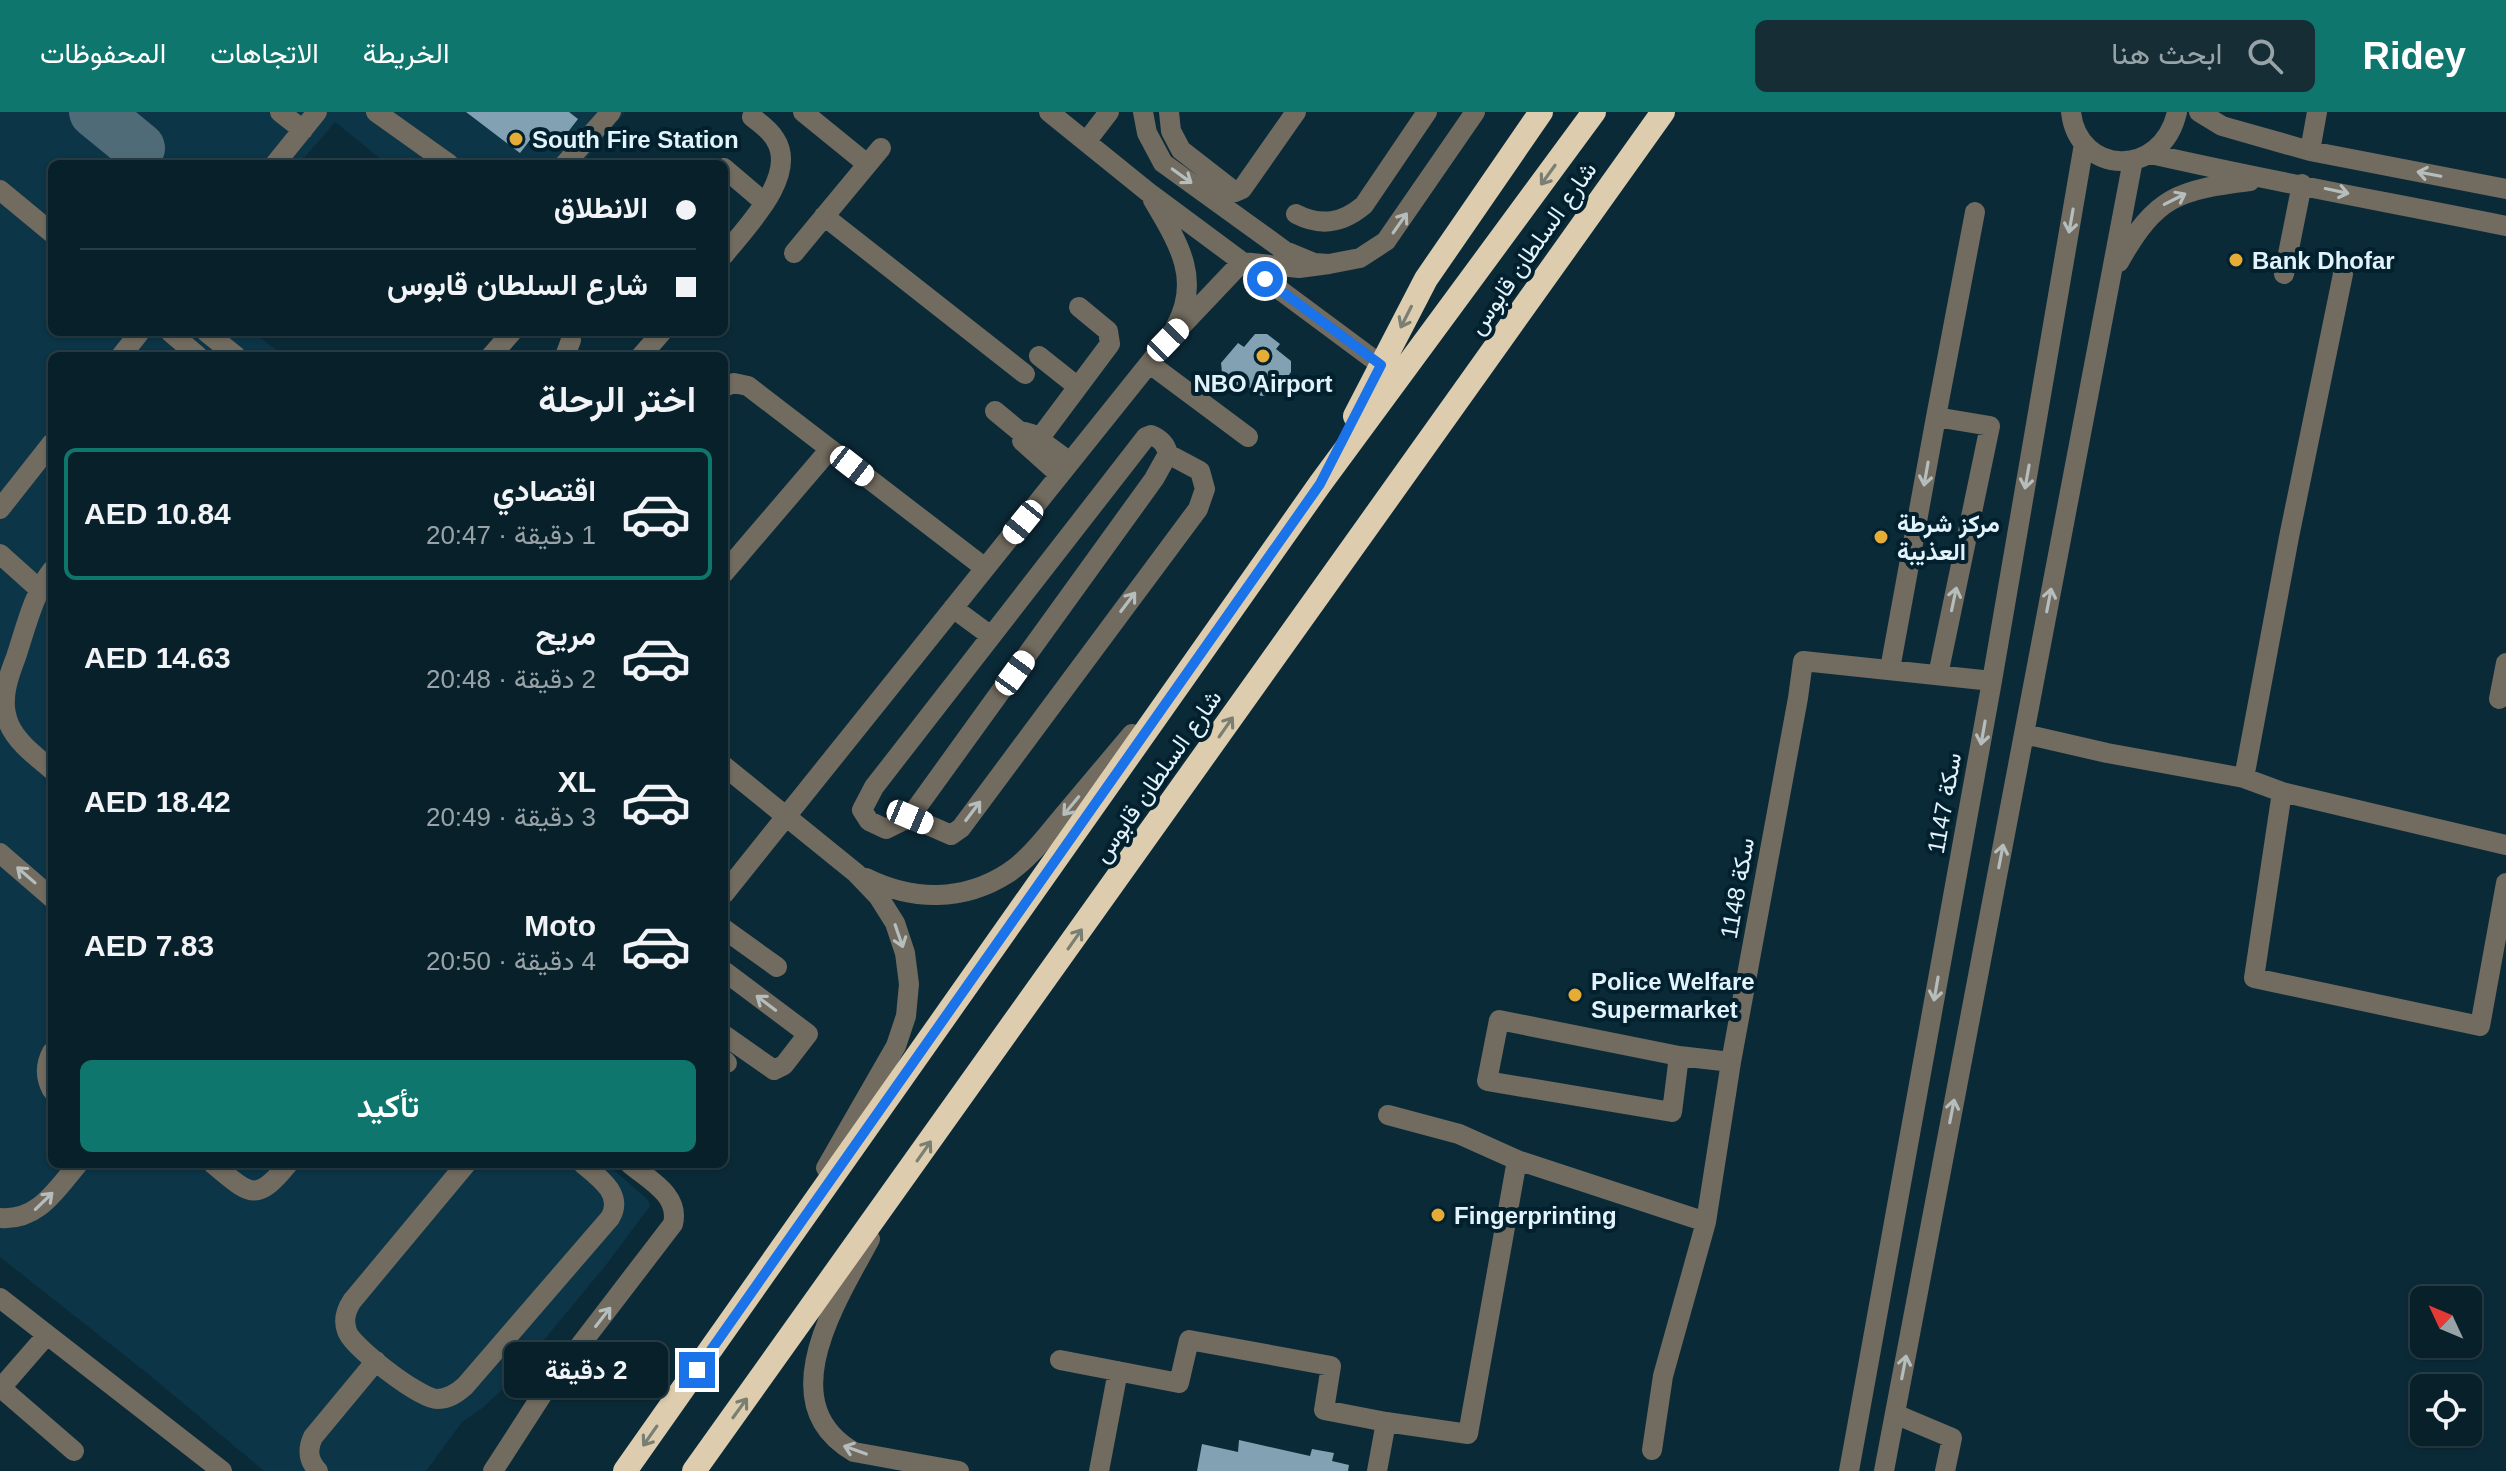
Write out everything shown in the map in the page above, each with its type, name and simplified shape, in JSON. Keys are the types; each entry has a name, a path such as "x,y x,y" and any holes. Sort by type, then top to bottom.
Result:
{"highway":[{"path":"1320,484 1426,279 1541,112"},
{"name":"شارع السلطان قابوس","path":"625,1471 1320,484 1594,112"},
{"name":"شارع السلطان قابوس","path":"694,1471 1663,112"}],"street":[{"path":"280,112 303,130"},
{"path":"278,160 317,112"},
{"path":"376,112 443,160"},
{"path":"569,160 611,112"},
{"path":"794,253 874,156 803,112"},
{"path":"1049,112 1148,192 1381,365"},
{"path":"1086,142 1109,112"},
{"path":"1143,112 1147,133 1163,163 1285,251 1314,263 1329,264"},
{"path":"1169,112 1171,131 1181,150 1235,192 1242,189 1296,112"},
{"path":"1296,214 1319,223 1332,222 1355,213 1364,205 1427,112"},
{"path":"1242,262 1299,268 1360,258 1386,241 1475,112"},
{"path":"2071,112 2075,131 2084,144 2098,155 2115,161 2142,157 2302,184 2506,226"},
{"path":"1884,1471 2110,279 2142,157 2164,143 2173,128 2177,112"},
{"path":"2199,112 2222,126 2310,151 2506,189"},
{"path":"2310,151 2317,112"},
{"path":"728,250 765,203 777,181 780,156 776,140 752,117"},
{"name":"سكة 1147","path":"1849,1471 1992,681 2084,144"},
{"path":"728,171 765,203"},
{"path":"2110,279 2135,233 2154,211 2200,187 2264,179"},
{"path":"2284,274 2302,184"},
{"path":"0,190 48,230"},
{"path":"1148,192 1180,248 1184,261 1186,288 1182,315 1168,340"},
{"path":"1890,669 1975,212"},
{"path":"824,216 1025,374"},
{"path":"728,889 1168,340 1242,262"},
{"path":"2244,778 2343,274"},
{"path":"1039,439 1111,340 1108,331 1079,307"},
{"path":"124,352 137,336"},
{"path":"175,336 193,352"},
{"path":"211,336 231,352"},
{"path":"494,352 508,336"},
{"path":"644,352 658,336"},
{"path":"1039,356 1078,387"},
{"path":"1150,364 1248,437"},
{"path":"728,385 734,383 748,386 985,568"},
{"path":"995,411 1018,430 1024,443 1065,468"},
{"path":"1936,417 1990,426 1938,675"},
{"path":"1018,430 1039,439 1065,468"},
{"path":"1146,437 1159,438 1168,454 1154,479 910,817 886,829 869,821 862,810 874,787 1146,437"},
{"path":"0,509 48,448"},
{"path":"728,568 830,449"},
{"path":"910,817 951,835 961,828 1198,509 1205,489 1200,471 1168,454"},
{"path":"0,554 47,580 4,700 8,720 18,738 48,766"},
{"path":"953,608 991,636"},
{"path":"856,873 885,887 917,895 949,896 981,888 1009,872 1034,850 1194,661"},
{"name":"سكة 1148","path":"1652,1450 1663,1376 1706,1222 1731,1062 1803,661 1992,681"},
{"path":"2499,699 2506,663"},
{"path":"2024,734 2244,778 2282,792 2506,845"},
{"path":"728,769 856,873 878,896 895,923 905,953 909,984 906,1016 896,1046 769,1269"},
{"path":"2282,792 2254,978 2480,1026 2506,883"},
{"path":"0,853 48,895"},
{"path":"728,932 777,967"},
{"path":"728,974 808,1034 784,1065 774,1070 728,1038"},
{"path":"1679,1056 1672,1112 1487,1081 1499,1020 1679,1056 1731,1062"},
{"path":"48,1059 48,1079"},
{"path":"1388,1115 1459,1134 1517,1160 1706,1222"},
{"path":"1060,1360 1179,1383 1189,1340 1331,1366 1324,1410 1468,1434 1517,1160"},
{"path":"0,1218 12,1219 33,1212 44,1204 75,1168"},
{"path":"218,1168 242,1188 257,1191 273,1183 285,1168"},
{"path":"463,1168 348,1307 345,1322 352,1341 408,1387 427,1398 447,1398 465,1386 613,1213 614,1194 587,1168"},
{"path":"493,1471 542,1395 673,1224 674,1212 670,1199 635,1168"},
{"path":"894,1193 840,1295 817,1350 812,1396 829,1431 854,1452 959,1471"},
{"path":"0,1298 222,1471"},
{"path":"46,1336 0,1388 74,1451"},
{"path":"318,1471 310,1459 313,1437 376,1361"},
{"path":"1099,1471 1118,1371"},
{"path":"1895,1414 1952,1438 1945,1471"},
{"path":"1377,1471 1386,1422"}],"shaded area":[{"path":"0,112 625,112 585,160 382,160 335,122 302,160 48,160 48,336 258,336 279,352 48,352 48,1168 612,1168 648,1200 650,1206 606,1265 503,1389 462,1422 426,1471 264,1471 147,1373 0,1257"}],"building":[{"name":"South Fire Station","path":"466,112 569,112 578,119 557,146 537,131 520,153"},
{"path":"1255,334 1267,334 1280,344 1276,349 1291,361 1291,372 1275,394 1261,396 1246,385 1239,395 1223,382 1221,363 1238,343 1244,347"},
{"path":"1239,1440 1310,1456 1312,1449 1334,1453 1332,1461 1349,1465 1348,1471 1197,1471 1202,1444 1238,1452"}],"taxiway":[{"path":"95,112 139,148"}],"place":[{"name":"South Fire Station","path":"516,139"},
{"name":"Bank Dhofar","path":"2236,260"},
{"name":"NBO Airport","path":"1263,356"},
{"name":"مركز شرطة العذيبة","path":"1881,537"},
{"name":"Police Welfare Supermarket","path":"1575,995"},
{"name":"Fingerprinting","path":"1438,1215"}],"route":[{"path":"697,1370 1320,484 1381,365 1265,279"}]}
